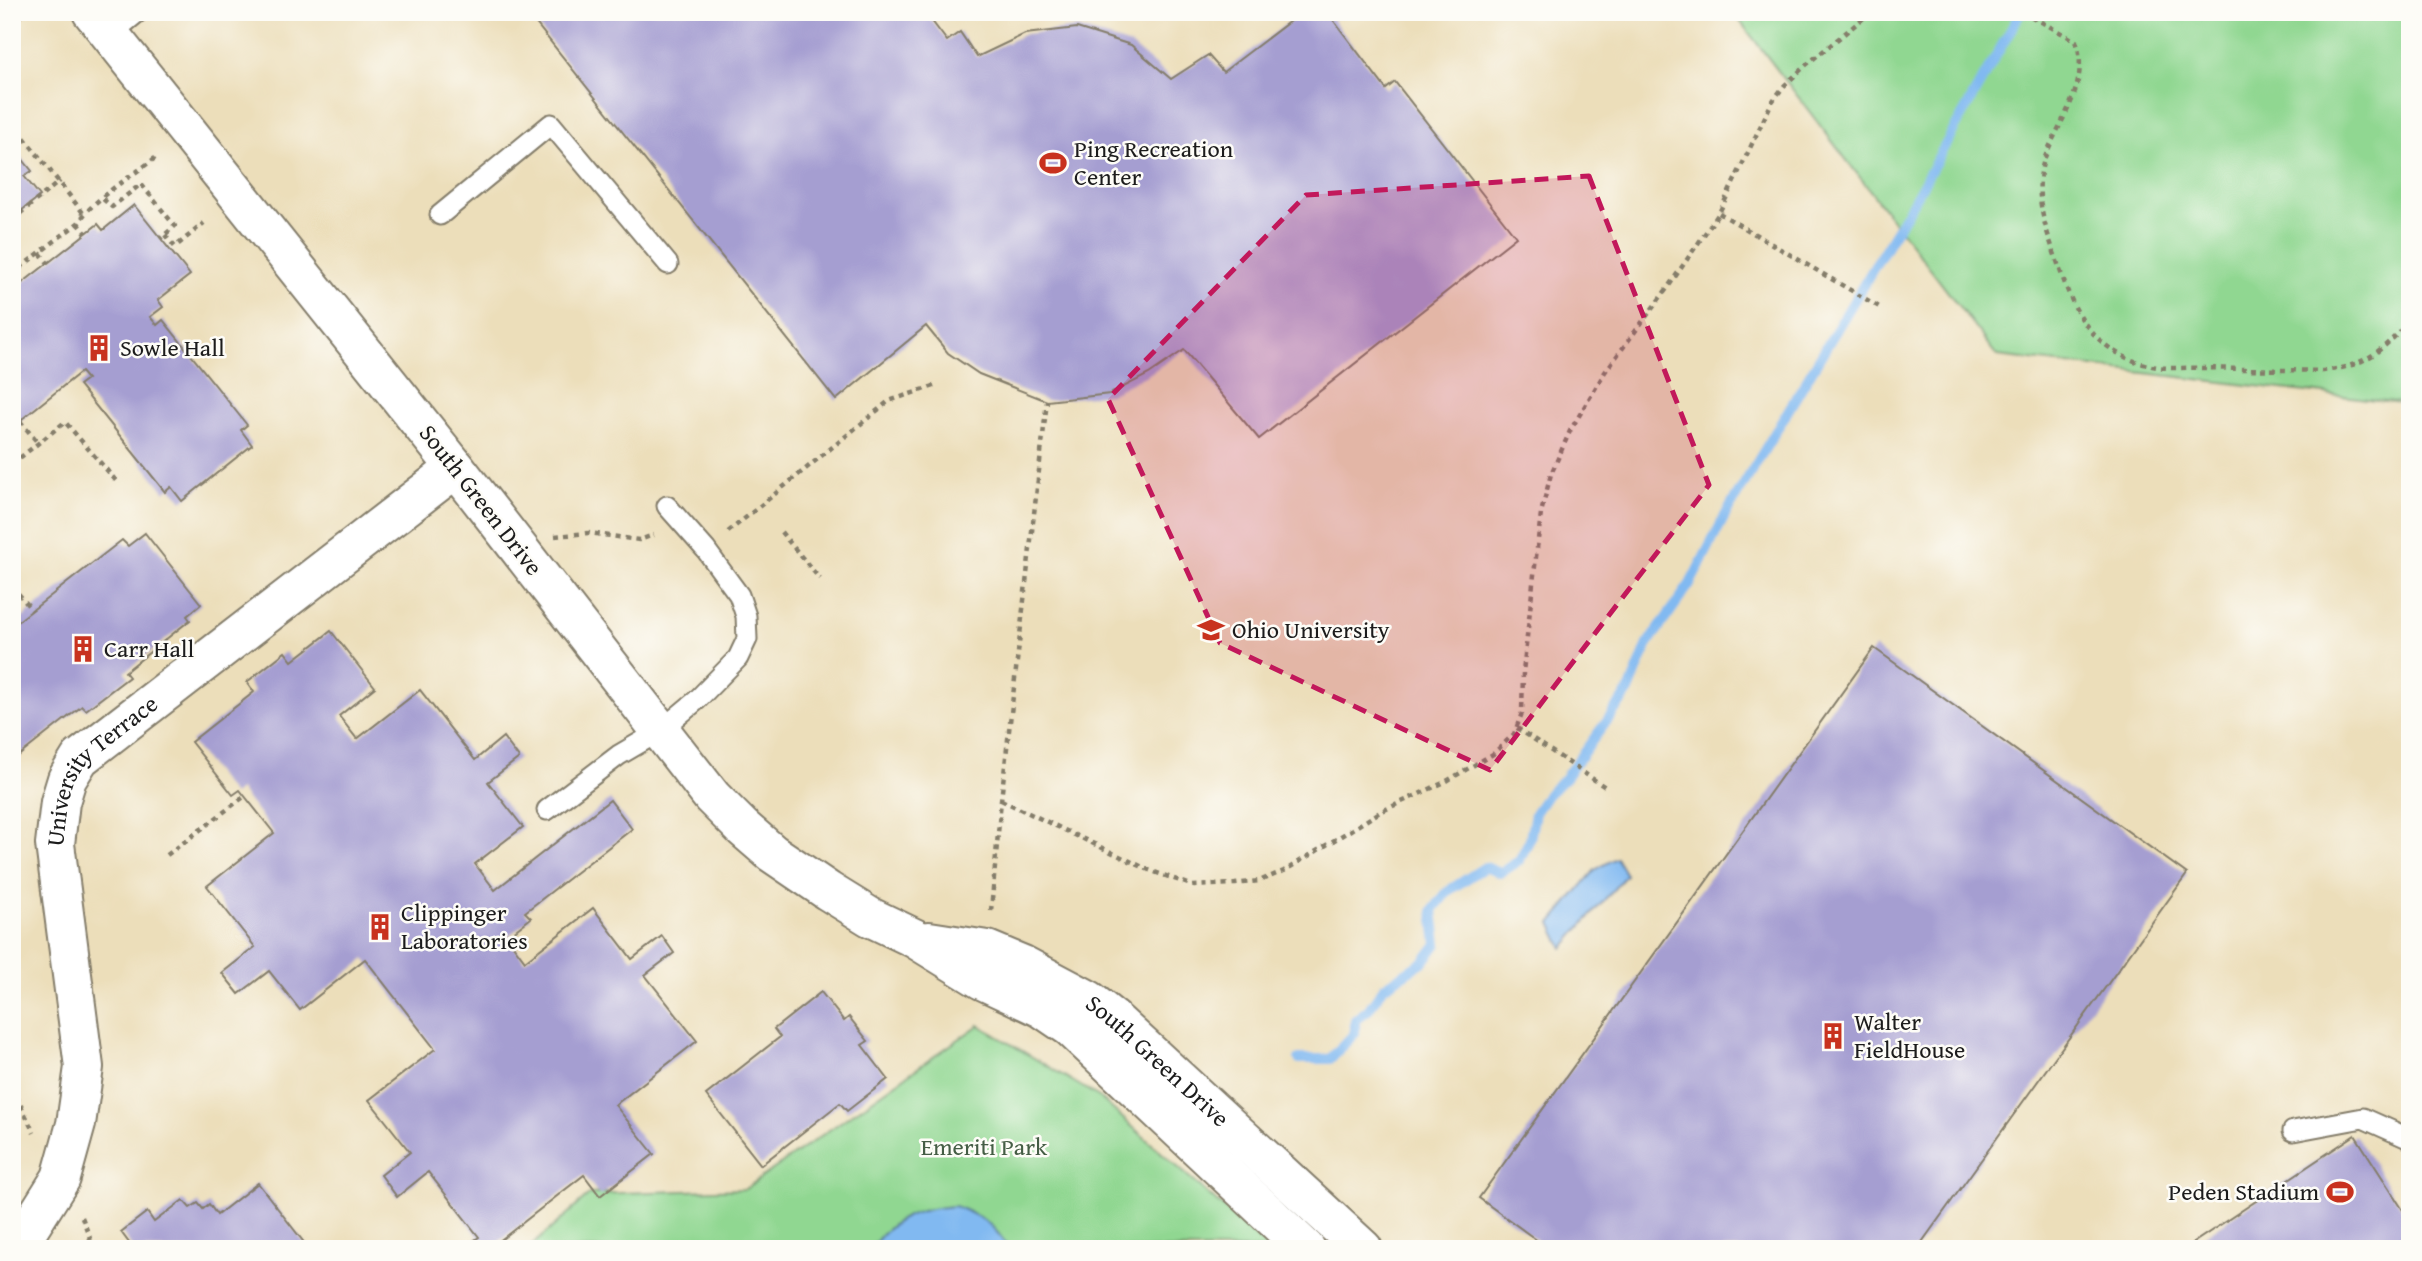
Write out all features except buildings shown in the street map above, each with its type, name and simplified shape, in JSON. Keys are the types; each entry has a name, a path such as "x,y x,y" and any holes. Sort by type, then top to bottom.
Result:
{"street":[{"name":"South Green Drive","path":"113,20 712,797 772,853 870,917 914,938 982,981 1042,1008 1070,1027 1306,1249"},
{"name":"University Terrace","path":"18,1247 61,1178 76,1124 83,1067 55,844 60,803 67,779 80,758 456,468"},
{"name":"South Green Drive","path":"914,938 987,950 1062,984 1089,1000 1363,1249"}],"lane":[{"path":"440,215 551,124 668,264"},
{"path":"547,810 619,755 660,731 720,678 738,658 747,639 746,615 740,595 706,550 667,506"},
{"path":"2293,1131 2363,1118 2410,1139"}],"path":[{"path":"12,23 25,12"},
{"path":"1001,800 1149,870 1194,886 1259,881 1284,871 1380,812 1445,782 1482,761 1507,741 1517,728 1522,713 1523,672 1541,513 1551,474 1570,432 1605,372 1719,213 1772,102 1784,86 1871,12"},
{"path":"2023,12 2076,41 2081,54 2080,79 2044,162 2040,186 2041,214 2068,296 2100,341 2123,356 2150,366 2323,371 2346,368 2365,361 2410,321"},
{"path":"12,122 84,214"},
{"path":"12,274 155,158"},
{"path":"12,220 60,181"},
{"path":"103,198 112,207 141,184 175,226 163,237 175,247 204,223"},
{"path":"1719,213 1881,308"},
{"path":"78,223 86,233"},
{"path":"40,253 48,263"},
{"path":"706,550 889,401 937,385"},
{"path":"990,925 1001,800 1046,401"},
{"path":"20,421 38,443"},
{"path":"12,464 65,422 118,483"},
{"path":"550,536 589,533 639,540 685,525"},
{"path":"781,532 820,579"},
{"path":"12,586 32,610"},
{"path":"1517,728 1605,787"},
{"path":"167,855 245,796"},
{"path":"12,1087 35,1134"},
{"path":"88,1233 94,1249"},
{"path":"1454,1249 1461,1244 1473,1249"}],"highlighted area":[{"path":"1589,176 1709,485 1490,770 1220,643 1108,399 1306,195"}],"green space":[{"path":"1733,12 2410,12 2410,404 1997,356"},
{"name":"Emeriti Park","path":"979,1025 1099,1097 1270,1249 528,1249 590,1194 745,1189"}],"water":[{"path":"1616,858 1626,875 1563,948 1551,923 1595,870"},
{"path":"955,1206 987,1222 1010,1249 871,1249 888,1229 907,1216 929,1209"}],"waterway":[{"path":"1299,1059 1330,1059 1355,1033 1355,1020 1368,1010 1384,987 1424,961 1437,944 1433,910 1448,891 1485,867 1500,873 1519,861 1530,839 1535,813 1548,794 1564,779 1629,691 1648,644 1690,584 1726,514 1906,214 2021,12"}],"place":[{"name":"Ping Recreation Center","path":"1053,163"},
{"name":"Sowle Hall","path":"99,348"},
{"name":"Ohio University","path":"1211,630"},
{"name":"Carr Hall","path":"83,649"},
{"name":"Clippinger Laboratories","path":"380,927"},
{"name":"Walter FieldHouse","path":"1833,1036"},
{"name":"Peden Stadium","path":"2340,1192"}]}
